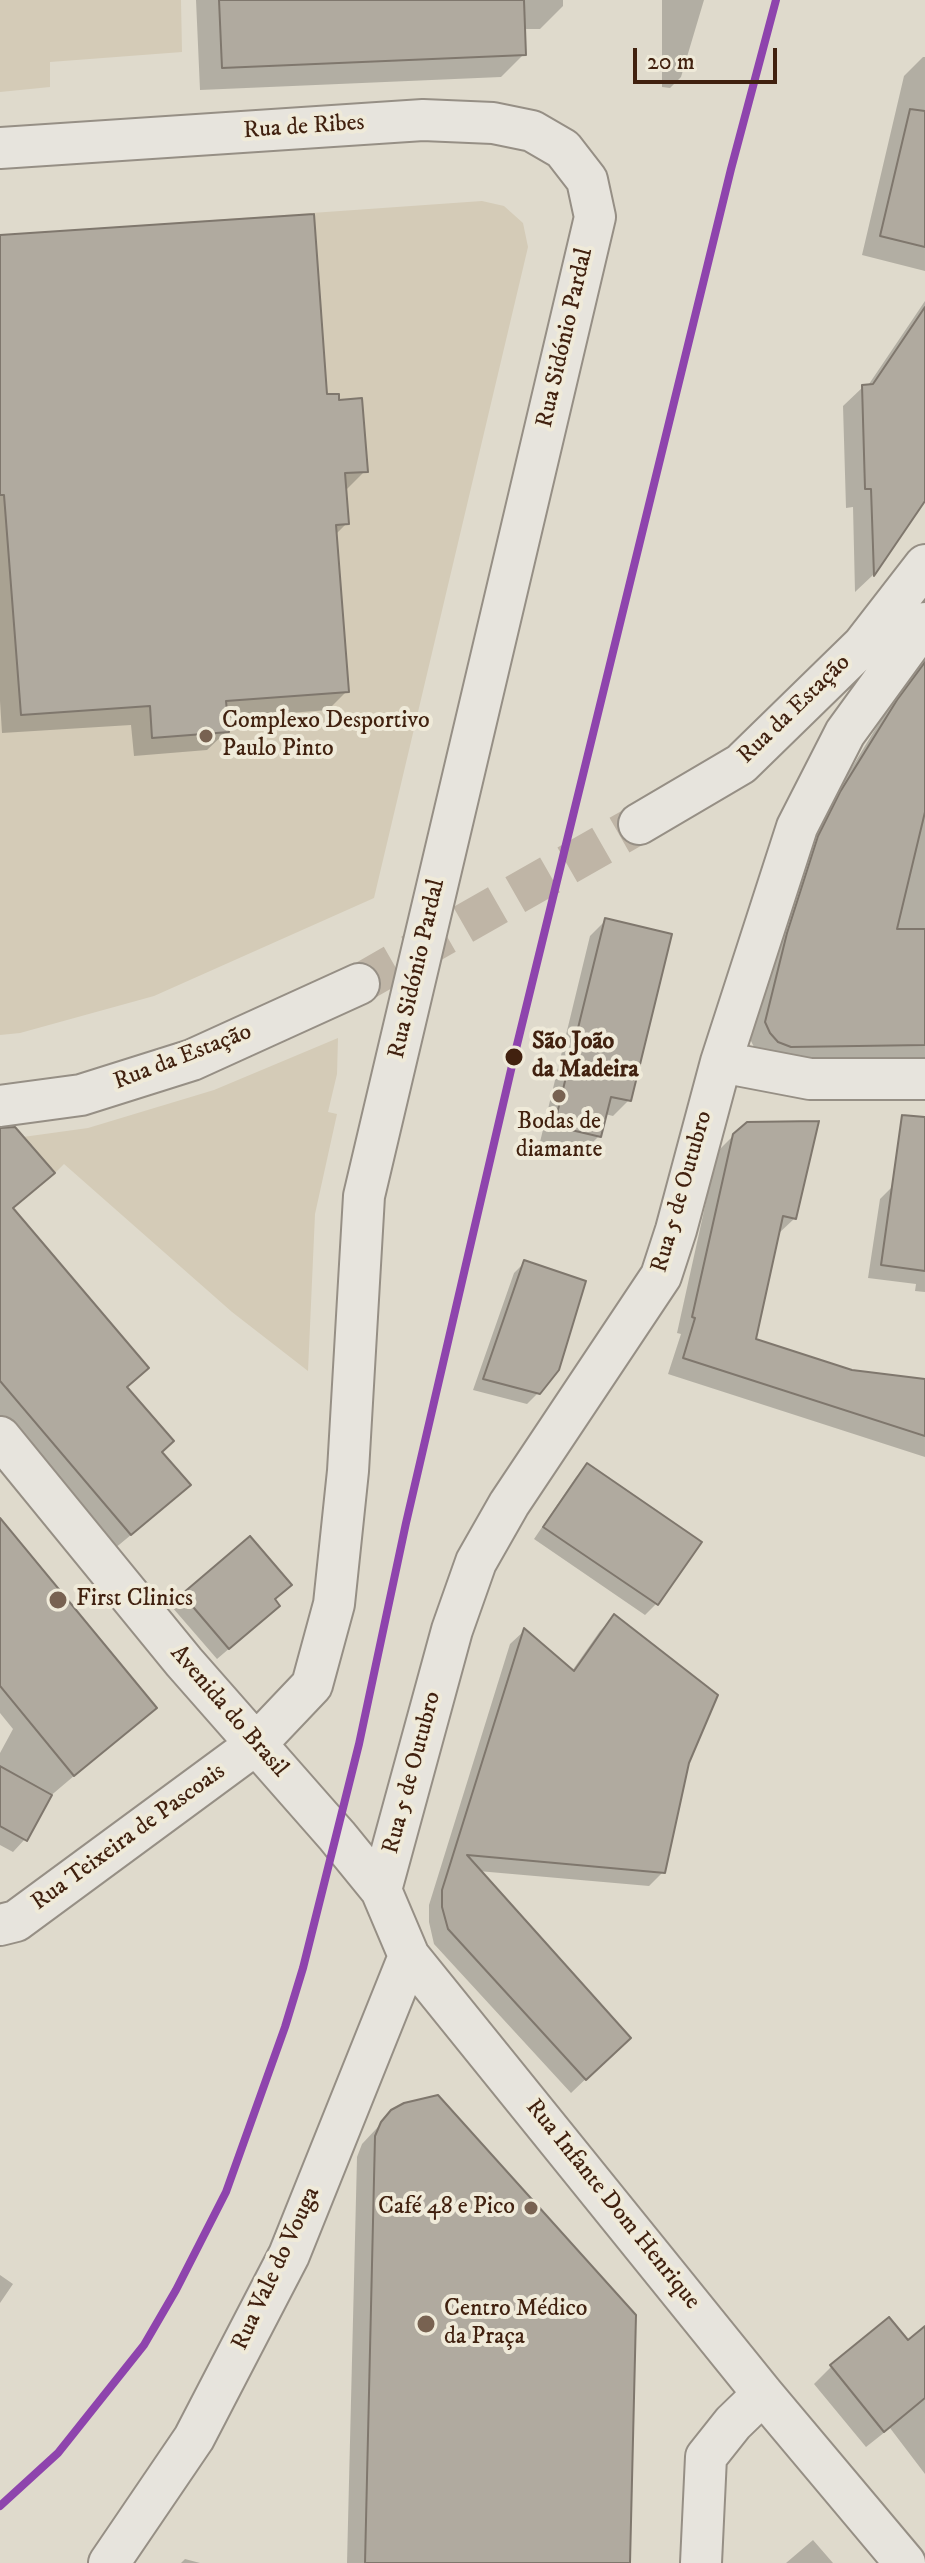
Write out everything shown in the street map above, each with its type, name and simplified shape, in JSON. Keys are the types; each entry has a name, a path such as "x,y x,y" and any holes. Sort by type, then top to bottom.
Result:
{"street":[{"name":"Rua de Ribes","path":"0,148 423,120 493,123 532,131 563,149 587,180"},
{"name":"Rua Sidónio Pardal","path":"255,1745 312,1685 334,1604 348,1471 364,1196 595,217 587,180"},
{"name":"Rua da Estação","path":"639,824 741,764 863,645 925,565"},
{"name":"Rua 5 de Outubro","path":"381,1890 452,1630 476,1562 509,1504 661,1276 721,1062 797,827 845,733 925,623"},
{"name":"Rua da Estação","path":"0,1106 81,1095 192,1060 359,984"},
{"path":"721,1062 810,1079 925,1079"},
{"name":"Avenida do Brasil","path":"0,1437 184,1662 337,1836"},
{"name":"Rua Teixeira de Pascoais","path":"0,1925 16,1921 255,1745"},
{"name":"Rua Infante Dom Henrique","path":"337,1836 381,1890 409,1956 763,2394 905,2563"},
{"name":"Rua Vale do Vouga","path":"109,2563 194,2438 289,2255 409,1956"},
{"path":"701,2563 706,2457 733,2423 763,2394"}],"shaded area":[{"path":"0,0 181,0 182,52 50,62 50,87 0,92"},
{"name":"Complexo Desportivo Paulo Pinto","path":"482,201 504,206 523,223 528,247 374,898 154,996 20,1033 0,1035 0,235"},
{"path":"338,1038 337,1074 328,1112 337,1114 315,1214 308,1371 232,1312 64,1164 55,1173 23,1137 88,1128 214,1090"}],"building":[{"path":"219,0 524,0 526,55 222,68"},
{"path":"910,109 925,111 925,247 880,236"},
{"name":"Complexo Desportivo Paulo Pinto","path":"314,214 327,394 339,394 339,400 362,398 368,472 345,473 349,524 336,525 349,692 226,701 229,732 152,738 150,706 21,715 4,495 0,495 0,235"},
{"path":"925,307 925,501 874,576 871,489 865,489 862,385 873,384"},
{"path":"925,662 925,812 897,929 925,929 925,1045 791,1047 778,1042 765,1022 787,933 818,836 840,792 897,700"},
{"path":"605,918 672,934 631,1101 611,1097 601,1137 554,1126"},
{"path":"902,1115 925,1117 925,1271 881,1265"},
{"path":"819,1121 796,1219 783,1216 756,1339 852,1370 925,1379 925,1436 683,1358 695,1318 692,1317 733,1134 747,1122"},
{"path":"15,1127 55,1173 13,1208 149,1368 127,1387 174,1441 162,1452 191,1485 131,1535 0,1381 0,1128"},
{"path":"524,1260 586,1281 559,1370 540,1394 483,1379"},
{"path":"587,1463 702,1542 658,1605 543,1527"},
{"path":"0,1518 157,1708 74,1776 0,1686"},
{"path":"250,1536 292,1585 275,1599 280,1606 229,1649 182,1594"},
{"path":"614,1614 718,1695 689,1763 665,1873 467,1855 631,2038 586,2080 448,1929 442,1907 442,1890 524,1628 574,1671"},
{"path":"0,1766 52,1795 27,1841 0,1826"},
{"path":"438,2095 636,2315 630,2563 365,2563 375,2136 391,2110 404,2103"},
{"path":"889,2317 908,2340 925,2326 925,2398 884,2432 830,2365"}],"tunnel":[{"path":"359,984 639,824"}],"transit line":[{"path":"0,2506 58,2453 144,2345 226,2192 285,2027 303,1968 359,1744 406,1523 514,1057 731,169 776,0"}],"place":[{"name":"Complexo Desportivo Paulo Pinto","path":"206,736"},
{"name":"São João da Madeira","path":"514,1057"},
{"name":"Bodas de diamante","path":"559,1096"},
{"name":"First Clinics","path":"58,1600"},
{"name":"Café 48 e Pico","path":"531,2208"},
{"name":"Centro Médico da Praça","path":"426,2324"}]}
